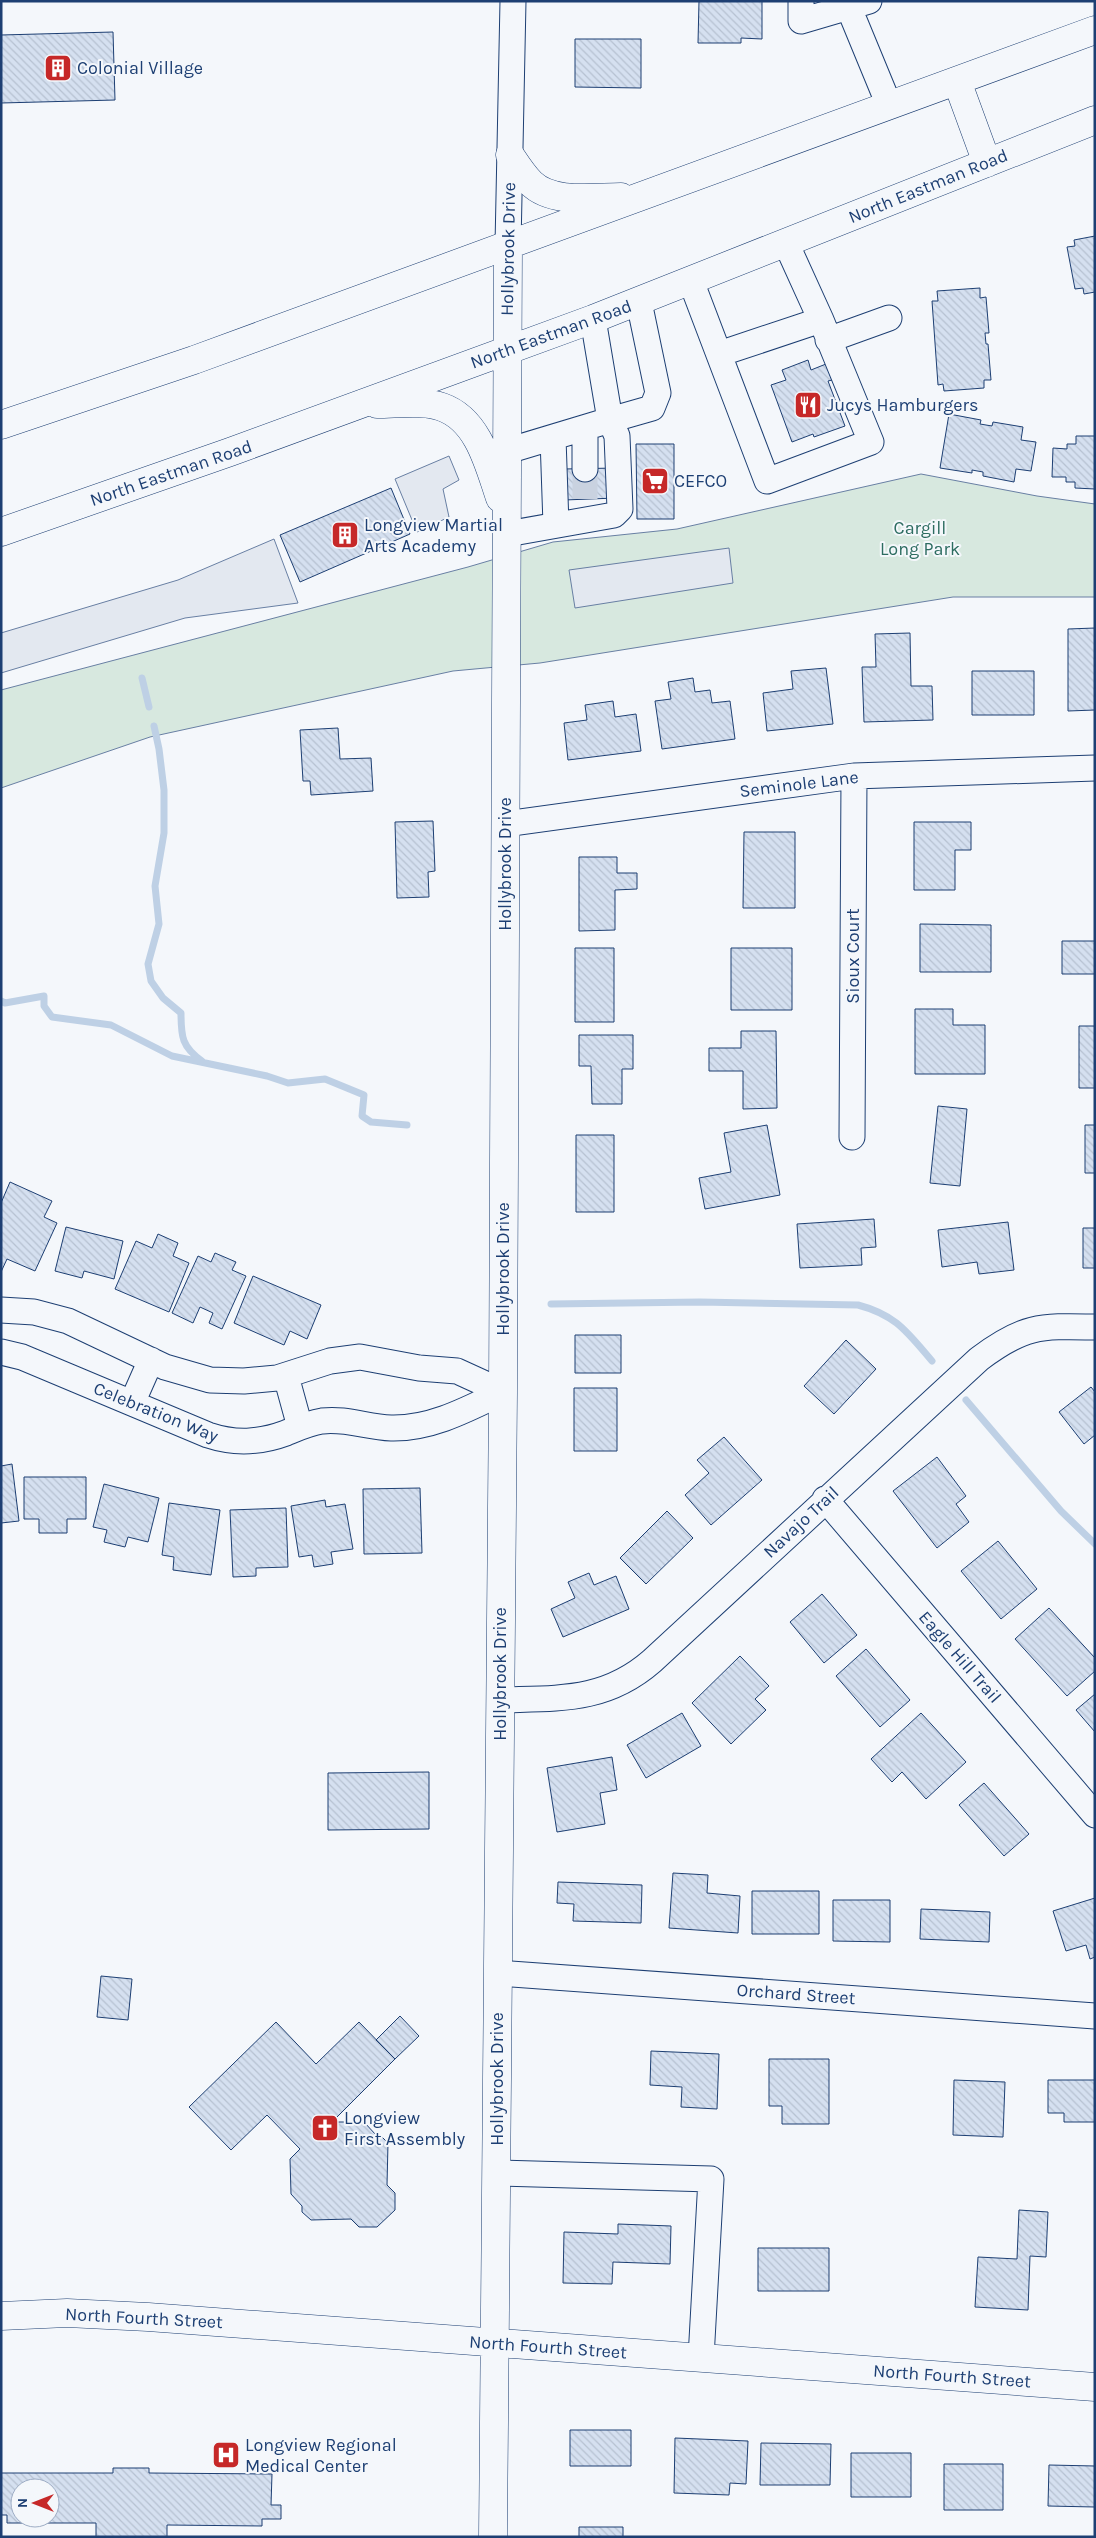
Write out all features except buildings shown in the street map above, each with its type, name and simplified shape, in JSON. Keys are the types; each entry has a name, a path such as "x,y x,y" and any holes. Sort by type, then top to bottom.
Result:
{"main road":[{"path":"1,425 194,360 1095,30"},
{"path":"957,81 987,163"},
{"name":"North Eastman Road","path":"1,532 230,452 639,302 1095,120"},
{"path":"510,155 531,183 554,194 638,197"},
{"name":"Hollybrook Drive","path":"494,2537 503,1392 508,245"},
{"path":"361,404 426,405 443,407 454,414 476,436 507,525"},
{"name":"North Fourth Street","path":"1,2316 67,2314 148,2317 1095,2387"}],"street":[{"name":"Hollybrook Drive","path":"508,245 513,1"},
{"path":"801,1 802,21 859,5 889,105"},
{"path":"691,282 767,481 871,442 825,330 786,243"},
{"path":"507,451 652,408 658,392 639,302"},
{"path":"719,354 825,330 889,318"},
{"path":"507,525 556,525 585,510 614,515 620,508 617,436 610,420 593,319"},
{"path":"584,429 585,469"},
{"path":"554,438 556,525"},
{"name":"Seminole Lane","path":"505,824 854,776 1095,768"},
{"name":"Sioux Court","path":"852,1137 854,776"},
{"path":"1,1310 34,1312 68,1321 182,1373 220,1381 244,1381 286,1376 330,1361 360,1358 419,1368 457,1371 503,1392"},
{"name":"Navajo Trail","path":"500,1700 583,1696 608,1690 632,1678 961,1374 997,1345 1015,1335 1032,1329 1095,1327"},
{"name":"Celebration Way","path":"1,1352 22,1356 197,1430 227,1440 250,1442 272,1438 321,1421 340,1420 387,1427 408,1426 450,1418 503,1392"},
{"path":"132,1403 151,1360"},
{"path":"286,1376 300,1427"},
{"name":"Eagle Hill Trail","path":"825,1500 1095,1814"},
{"name":"Orchard Street","path":"498,1973 1095,2016"},
{"path":"496,2173 711,2180 701,2358"}],"green space":[{"name":"Cargill Long Park","path":"921,474 1037,496 1095,504 1095,597 953,597 540,663 453,671 150,737 1,788 1,690 468,567 553,542 677,529"}],"shaded area":[{"path":"449,456 459,480 443,489 449,517 417,532 395,479"},
{"path":"274,539 298,603 185,618 1,673 1,633 178,580"},
{"path":"729,548 733,583 575,608 569,570"}],"waterway":[{"path":"142,678 149,707"},
{"path":"154,726 164,790 164,833 155,886 159,924 148,964 151,981 163,998 181,1013 181,1029 184,1041 190,1051 202,1061"},
{"path":"1,1001 5,1003 44,996 44,1006 52,1017 111,1025 172,1056 267,1076 288,1083 325,1079 364,1095 362,1116 371,1122 407,1125"},
{"path":"551,1304 700,1302 858,1305 892,1319 908,1333 932,1361"},
{"path":"966,1400 1061,1511 1095,1544"}],"tunnel":[{"path":"585,469 585,499"}],"place":[{"name":"Colonial Village","path":"58,68"},
{"name":"Jucys Hamburgers","path":"808,405"},
{"name":"CEFCO","path":"655,481"},
{"name":"Longview Martial Arts Academy","path":"345,535"},
{"name":"Longview First Assembly","path":"325,2128"},
{"name":"Longview Regional Medical Center","path":"226,2455"}]}
